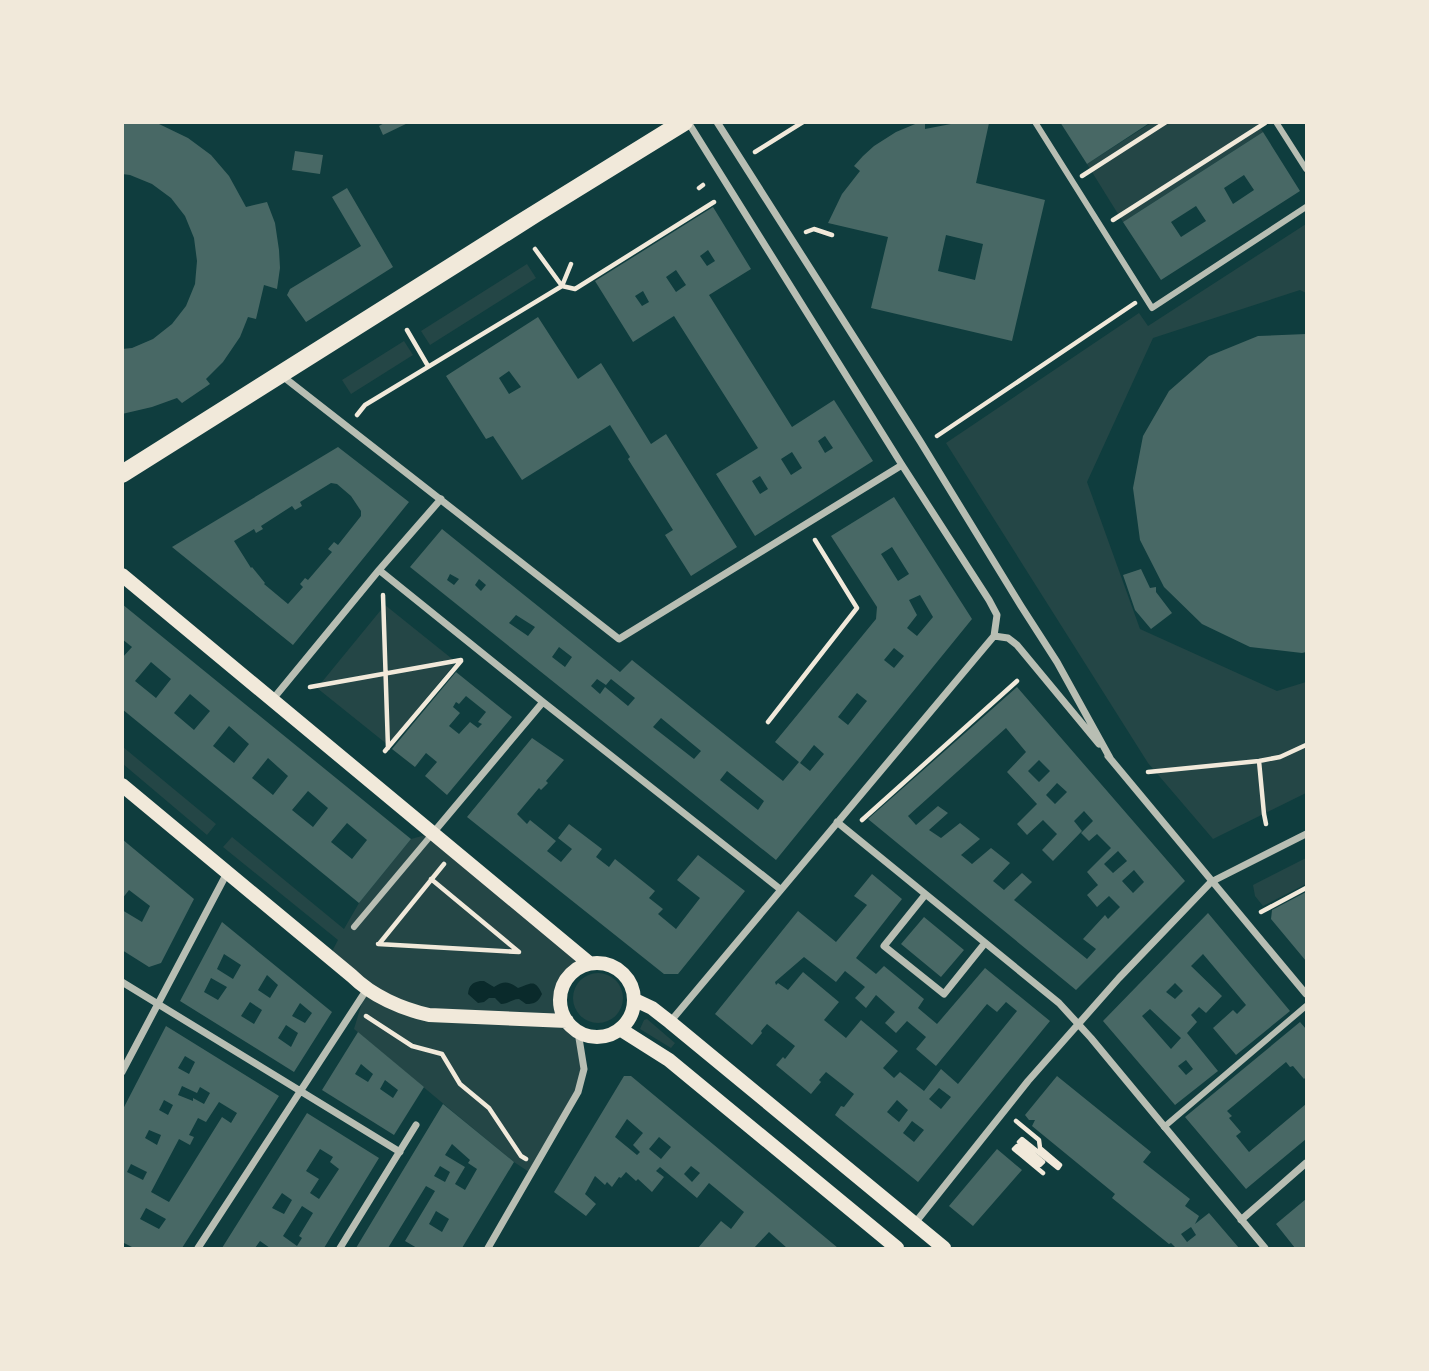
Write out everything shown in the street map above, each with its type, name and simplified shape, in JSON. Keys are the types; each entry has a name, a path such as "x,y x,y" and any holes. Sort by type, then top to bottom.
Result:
{"highway":[{"path":"122,474 686,122"}],"main road":[{"path":"122,575 589,963"},
{"path":"122,785 366,989 418,1013 429,1015 567,1021"},
{"path":"603,962 626,975 633,987 635,1000 631,1017 620,1029 604,1037 595,1037 578,1032 567,1021 561,1010 560,998 562,986 578,968 589,963 603,962"},
{"path":"635,1000 652,1008 670,1022 944,1248"},
{"path":"620,1029 669,1060 897,1248"}],"street":[{"path":"670,1022 995,636 997,615 686,122"},
{"path":"717,122 920,440 1057,662 1110,758"},
{"path":"1035,122 1152,308 1307,207"},
{"path":"1276,122 1307,169"},
{"path":"281,374 619,639 902,466"},
{"path":"272,700 441,499"},
{"path":"379,570 780,889"},
{"path":"995,636 1008,638 1017,645 1307,994"},
{"path":"354,927 542,702"},
{"path":"837,822 1059,1003 1265,1248"},
{"path":"914,1224 1028,1081 1119,978 1212,881 1307,834"},
{"path":"122,1072 227,872"},
{"path":"925,895 884,946 944,994 985,943"},
{"path":"122,982 400,1152"},
{"path":"198,1248 366,989"},
{"path":"1164,1127 1307,1006"},
{"path":"488,1248 583,1080 584,1069 578,1032"},
{"path":"340,1248 416,1125"},
{"path":"1241,1220 1307,1163"}],"path":[{"path":"755,152 803,122"},
{"path":"1072,182 1166,122"},
{"path":"1101,227 1265,122"},
{"path":"535,249 562,286 575,289 714,202"},
{"path":"806,232 814,229 832,235"},
{"path":"357,415 365,405 562,286 571,264"},
{"path":"937,436 1144,296"},
{"path":"407,330 428,366"},
{"path":"768,722 857,608 815,540"},
{"path":"310,687 386,674 461,660 387,750 386,674 383,595"},
{"path":"862,820 1017,681"},
{"path":"1148,772 1259,761 1280,757 1307,745"},
{"path":"1259,761 1266,824"},
{"path":"431,879 519,952 378,944 431,879 447,860"},
{"path":"1261,912 1307,888"},
{"path":"1016,1121 1039,1140 1040,1148 1060,1165 1058,1168 1022,1139 1019,1142 1043,1162 1040,1165 1017,1146 1014,1149 1043,1173"}],"shaded area":[{"path":"1151,123 1257,123 1263,132 1123,222 1087,164"},
{"path":"1306,224 1306,293 1300,290 1153,338 1087,482 1140,629 1277,691 1306,682 1306,793 1213,839 1148,763 946,443 1139,313 1148,326"},
{"path":"527,264 536,278 430,345 421,331"},
{"path":"404,341 413,355 351,394 342,380"},
{"path":"385,605 456,662 388,745 317,688"},
{"path":"123,747 216,824 207,835 123,764"},
{"path":"433,833 589,963 570,976 564,985 560,1004 563,1014 578,1032 583,1080 532,1174 354,1029 366,989 329,957 338,940 223,847 232,837 344,929 359,903 411,839"},
{"path":"1306,858 1306,884 1263,906 1255,896 1253,885"},
{"path":"598,973 616,980 623,998 616,1016 598,1023 580,1016 573,998 580,980"},
{"path":"480,981 494,987 506,983 518,988 534,984 542,994 538,1001 532,1004 526,1004 519,999 501,1004 495,998 478,1003 468,994 471,985"},
{"path":"647,1019 675,1043 671,1048 640,1029"}],"building":[{"path":"122,122 159,124 188,138 211,155 229,176 246,207 267,202 275,223 280,268 277,289 264,285 256,319 248,317 240,337 223,362 206,379 210,384 182,403 177,398 122,414 122,349 132,348 153,339 172,324 186,306 195,284 197,261 194,238 185,216 171,198 152,184 122,174"},
{"path":"386,122 410,122 383,135 379,126"},
{"path":"920,122 925,122 925,129 956,123 989,123 976,183 1045,200 1012,341 871,308 888,237 828,223 842,194 860,171 854,166 874,146 896,132","holes":["946,235 983,244 975,280 938,271"]},
{"path":"1060,122 1151,122 1087,164"},
{"path":"1263,132 1300,191 1161,280 1123,222","holes":["1244,175 1254,190 1233,204 1224,188","1196,206 1206,221 1181,237 1171,222"]},
{"path":"295,151 323,155 320,174 292,170"},
{"path":"347,188 393,267 306,322 287,295 290,289 361,246 332,197"},
{"path":"713,207 751,269 709,295 792,427 834,400 873,461 755,536 716,474 758,448 674,316 633,342 595,281","holes":["708,250 715,261 707,266 700,256","676,270 686,285 676,292 666,277","643,291 649,302 642,306 635,296","825,436 833,448 825,453 818,441","792,452 802,468 791,475 781,459","760,476 768,489 760,494 752,481"]},
{"path":"538,317 578,379 601,363 651,444 666,434 737,547 691,576 665,535 673,530 610,425 522,480 493,436 486,439 446,376","holes":["509,371 521,387 509,394 499,378"]},
{"path":"1306,334 1306,652 1302,653 1250,647 1202,624 1164,587 1140,540 1133,488 1143,436 1169,391 1209,356 1258,336"},
{"path":"338,447 409,502 293,645 172,547","holes":["331,483 337,484 351,496 361,511 361,516 338,545 334,542 328,549 332,552 308,580 305,578 300,584 303,587 288,604 264,584 234,541 254,529 256,533 263,529 261,526 292,506 295,510 302,506 300,502"]},
{"path":"894,497 972,619 776,860 410,567 442,529 620,672 632,660 783,781 799,762 775,742 876,619 877,607 831,536","holes":["892,547 909,574 898,581 881,554","450,574 459,579 454,585 447,580","479,579 486,585 481,591 475,585","920,595 933,617 917,636 907,628 917,615 909,600","516,615 535,627 528,636 509,623","559,647 572,657 565,667 552,657","894,648 904,656 894,668 884,660","597,679 606,685 611,679 635,698 628,706 605,687 600,694 591,686","857,693 867,701 848,725 838,717","661,718 701,751 694,759 653,727","814,745 824,754 810,771 800,763","727,771 764,801 758,810 720,780"]},
{"path":"1141,569 1150,588 1156,587 1156,592 1172,613 1151,629 1135,610 1123,575"},
{"path":"122,604 411,839 359,903 122,709 122,658 132,647 122,639","holes":["151,662 171,679 156,698 135,681","190,694 210,711 194,730 174,713","229,726 249,744 234,763 213,746","268,758 288,776 273,795 252,778","308,791 328,808 313,827 292,810","347,823 367,840 352,859 331,842"]},
{"path":"456,672 512,717 447,795 425,776 437,762 426,753 415,767 392,749","holes":["466,696 486,712 478,722 482,724 478,728 470,722 459,734 449,726 460,713 453,707"]},
{"path":"1017,687 1185,881 1076,990 868,819","holes":["1006,728 1026,752 1007,772 1037,804 1017,824 1027,835 1043,820 1057,834 1042,850 1053,861 1082,831 1074,821 1084,811 1093,821 1081,833 1089,841 1097,834 1111,848 1087,872 1098,885 1087,895 1097,907 1109,896 1120,907 1108,919 1105,915 1083,939 1096,949 1087,959 1014,900 1032,882 1022,873 1004,890 993,881 1010,863 991,848 972,864 961,855 980,839 960,823 941,838 929,830 948,813 938,806 916,825 908,816","1039,760 1050,771 1039,782 1028,771","1057,783 1067,792 1055,804 1046,795","1118,851 1127,861 1113,873 1104,864","1134,870 1144,882 1133,893 1122,881"]},
{"path":"532,738 564,760 546,781 548,783 541,790 539,788 517,814 527,824 530,820 556,841 547,851 561,862 572,849 558,838 569,824 602,849 596,857 609,867 615,859 655,891 649,898 663,909 658,914 676,929 700,898 677,880 698,855 745,891 678,974 664,974 467,817"},
{"path":"122,839 194,899 161,963 149,967 122,950 122,910 142,922 150,906 129,890 122,899"},
{"path":"872,874 902,899 856,958 876,974 884,966 924,999 918,1008 937,1024 985,968 1050,1021 918,1182 835,1115 854,1094 826,1072 811,1094 776,1065 783,1057 785,1059 795,1046 767,1024 752,1045 715,1014 798,911 836,942 867,905 854,896","holes":["804,957 836,982 845,971 865,987 855,998 866,1008 876,995 895,1012 885,1023 896,1033 907,1021 926,1037 916,1049 936,1066 987,1004 997,1012 1006,1002 1017,1011 958,1084 941,1069 924,1091 900,1072 894,1078 883,1068 898,1051 861,1020 846,1038 824,1020 839,1002 803,972 788,990 775,982","939,1088 951,1097 941,1109 929,1099","897,1100 908,1110 899,1122 887,1112","912,1121 924,1130 914,1142 903,1133"]},
{"path":"1306,892 1306,961 1271,919 1272,910"},
{"path":"1208,913 1290,1011 1236,1055 1213,1028 1233,1010 1237,1014 1246,1005 1203,954 1191,966 1222,996 1206,1013 1199,1007 1191,1015 1197,1022 1187,1033 1218,1071 1175,1105 1103,1021","holes":["1175,983 1183,991 1175,999 1166,992","1150,1009 1181,1038 1171,1049 1142,1016","1186,1060 1193,1069 1186,1075 1178,1066"]},
{"path":"924,917 964,950 941,977 901,944"},
{"path":"222,922 332,1012 294,1072 180,1001","holes":["224,954 241,965 233,979 217,969","267,975 278,985 270,998 258,990","211,978 227,987 218,1000 204,992","250,1002 262,1010 254,1024 241,1016","300,1003 312,1013 305,1023 292,1016","286,1025 298,1033 291,1047 278,1038"]},
{"path":"1300,1022 1306,1029 1306,1077 1304,1079 1286,1062 1227,1111 1232,1116 1229,1118 1241,1132 1236,1136 1249,1152 1306,1104 1306,1139 1246,1189 1185,1117"},
{"path":"166,1026 279,1096 182,1248 134,1248 122,1242 122,1111","holes":["185,1056 195,1062 189,1074 178,1068","182,1086 197,1093 200,1087 210,1093 204,1104 193,1098 193,1101 178,1095","164,1100 173,1105 168,1115 159,1110","219,1102 237,1113 231,1123 222,1117 169,1202 151,1192 179,1139 190,1145 194,1137 189,1135 198,1118 206,1122","149,1130 161,1135 157,1145 145,1138","131,1164 147,1172 143,1180 127,1172","146,1208 166,1219 159,1229 140,1219"]},
{"path":"358,1032 424,1087 394,1135 322,1090","holes":["361,1064 373,1074 368,1082 355,1074","385,1080 398,1090 393,1098 380,1089"]},
{"path":"624,1076 631,1076 838,1248 787,1248 769,1232 754,1248 698,1248 721,1221 731,1229 744,1212 709,1183 697,1198 660,1167 656,1171 664,1177 652,1192 626,1172 612,1187 607,1182 605,1185 595,1176 585,1194 596,1204 586,1216 554,1192","holes":["627,1119 643,1133 633,1145 640,1152 637,1155 615,1137","659,1137 671,1147 661,1159 649,1149","691,1166 700,1173 692,1182 684,1174"]},
{"path":"1057,1076 1151,1152 1143,1162 1190,1199 1185,1206 1199,1216 1195,1224 1209,1213 1239,1248 1176,1248 1169,1244 1112,1198 1115,1194 1032,1126 1035,1120 1029,1120 1025,1115","holes":["1191,1227 1196,1235 1187,1242 1181,1234"]},
{"path":"443,1104 514,1162 462,1248 417,1248 405,1241 435,1191 426,1186 388,1248 356,1248","holes":["452,1144 470,1160 468,1163 477,1169 465,1190 455,1184 465,1167 445,1155","440,1166 450,1172 445,1182 434,1176","436,1211 449,1219 442,1232 429,1224"]},
{"path":"307,1113 379,1158 324,1248 270,1248 260,1241 255,1248 222,1248","holes":["320,1149 333,1157 330,1162 339,1169 319,1199 310,1193 319,1179 306,1171","282,1193 292,1200 284,1214 272,1208","302,1206 313,1213 299,1236 302,1238 297,1246 283,1236"]},
{"path":"997,1149 1022,1170 973,1226 949,1206"},
{"path":"1306,1199 1306,1248 1295,1248 1276,1224"}]}
